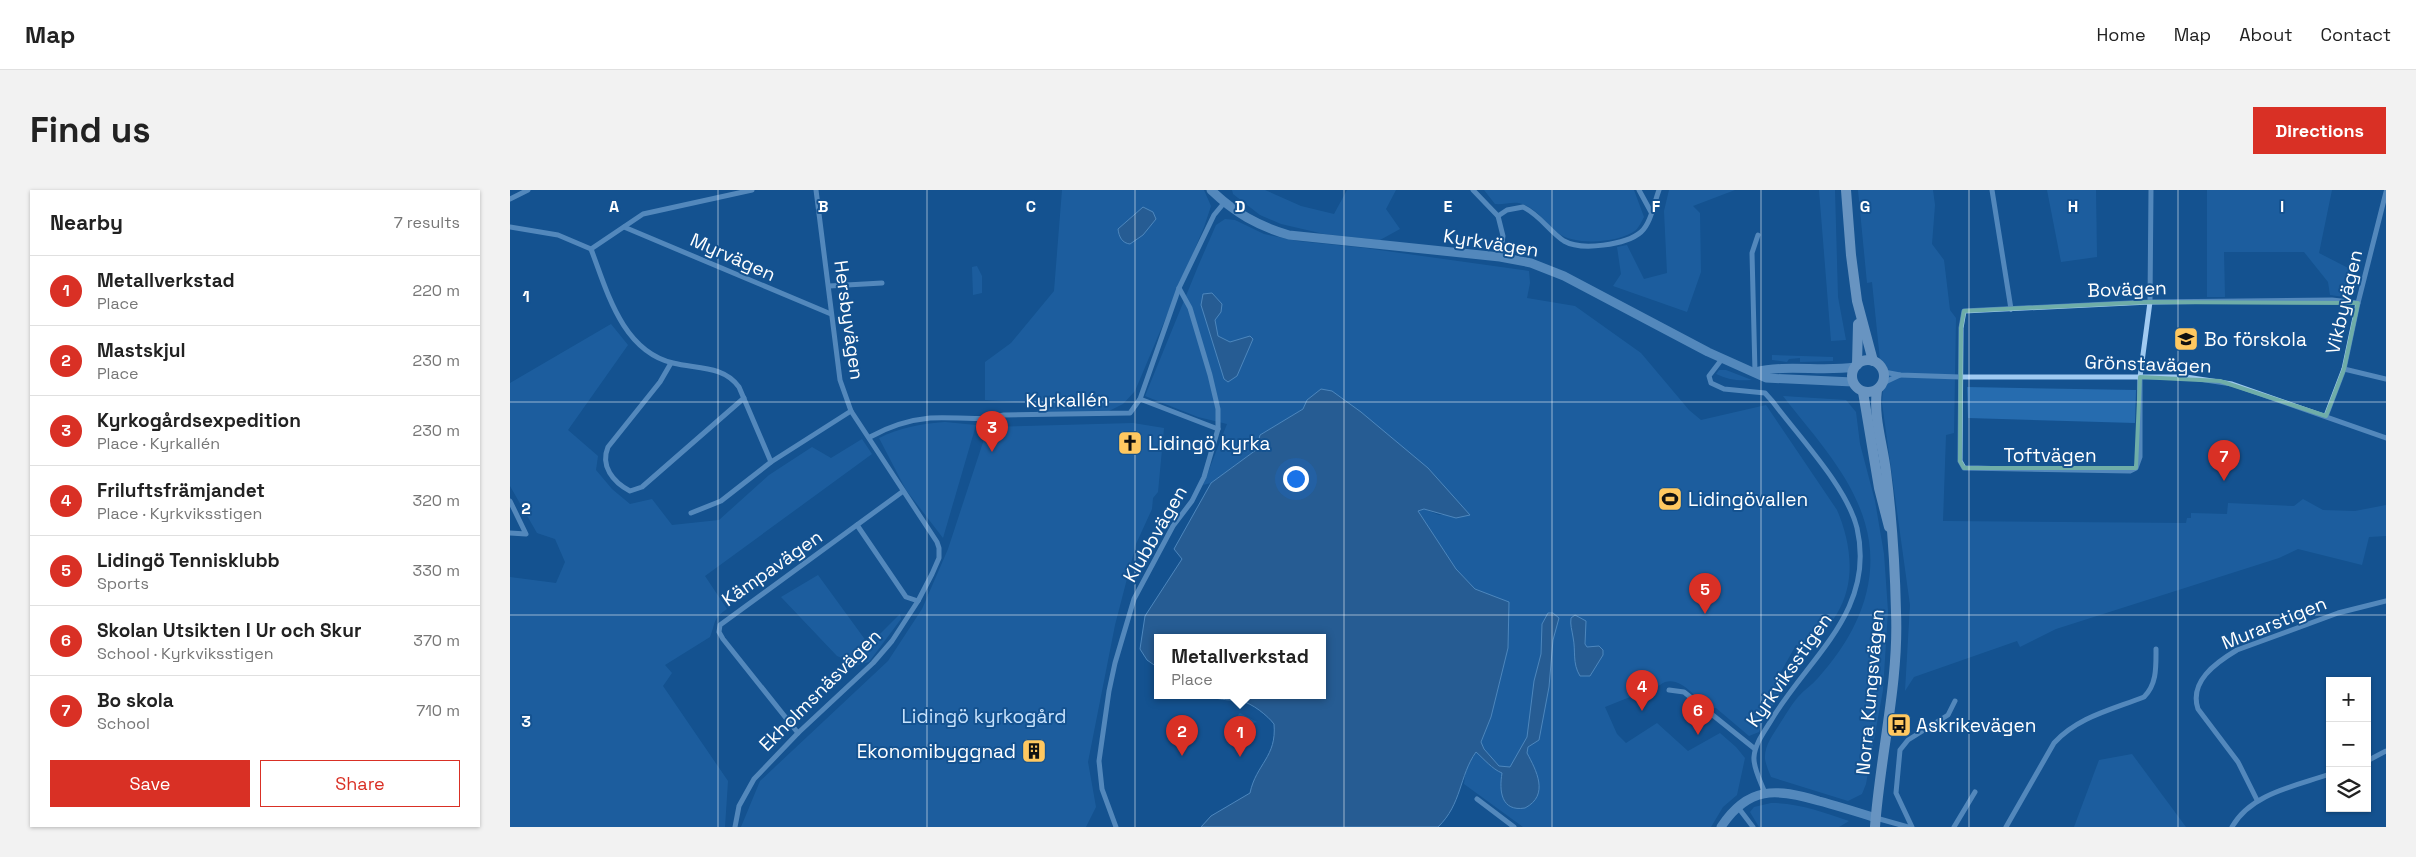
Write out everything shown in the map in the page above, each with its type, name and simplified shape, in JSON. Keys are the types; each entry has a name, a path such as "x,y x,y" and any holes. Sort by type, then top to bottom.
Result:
{"main road":[{"path":"1846,190 1851,256 1857,301 1859,346 1856,366 1852,376 1853,382 1863,392 1880,386 1884,372 1878,364 1873,361 1862,362 1856,366"},
{"path":"1857,301 1873,361"},
{"name":"Norra Kungsvägen","path":"1875,822 1895,644 1896,615 1891,530 1892,515 1883,444 1875,404 1880,386"},
{"name":"Norra Kungsvägen","path":"1863,392 1879,488 1885,515 1891,530"}],"street":[{"path":"510,198 528,190"},
{"path":"590,248 643,214 727,192 752,190"},
{"name":"Hersbyvägen","path":"816,190 840,380 851,411 876,446"},
{"name":"Kyrkvägen","path":"1212,190 1224,203 1252,222 1289,235 1500,257 1531,263 1564,276 1722,359 1766,378 1853,382"},
{"path":"1474,190 1498,216 1503,236 1500,257"},
{"path":"1639,190 1651,212"},
{"path":"1498,216 1507,210 1523,207 1536,214 1565,242 1581,246 1629,240 1642,232 1659,190"},
{"path":"1992,190 2011,309"},
{"path":"2140,377 2150,302 2151,190"},
{"name":"Vikbyvägen","path":"2326,416 2344,370 2358,303 2386,192"},
{"path":"1218,429 1140,399 1179,288 1214,216 1224,203"},
{"path":"510,227 558,235 590,248 618,315 630,336 650,353 671,363 714,370 727,375 739,387 771,462"},
{"name":"Myrvägen","path":"624,227 831,314"},
{"path":"1755,372 1752,253 1758,235"},
{"path":"829,286 882,283"},
{"name":"Klubbvägen","path":"1116,827 1102,789 1099,760 1115,664 1134,599 1173,526 1192,501 1204,477 1218,429 1218,408 1210,375 1190,308 1179,288"},
{"name":"Bovägen","path":"1960,377 1961,328 1964,311 2150,302 2332,300 2358,303"},
{"name":"Kyrkviksstigen","path":"1722,359 1709,376 1712,383 1724,389 1764,393 1773,402 1846,500 1856,528 1860,550 1855,593 1847,613 1818,658 1780,706 1755,749 1754,760 1765,793"},
{"path":"671,363 660,382 608,447 604,456 604,463 612,476 623,487 630,490 642,487 744,398"},
{"name":"Kyrkvägen","path":"1755,372 1767,369 1837,370 1856,366"},
{"path":"2344,370 2386,379"},
{"name":"Grönstavägen","path":"1884,372 1900,375 1960,377 2186,377 2220,381 2386,438"},
{"name":"Grönstavägen","path":"1880,386 1900,375"},
{"name":"Toftvägen","path":"1960,377 1960,461 1964,468 2130,471 2136,468 2140,457 2140,377"},
{"name":"Kyrkallén","path":"870,437 898,424 930,418 985,420 1004,415 1130,413 1140,399"},
{"path":"691,513 721,501 771,462 851,411"},
{"name":"Ekholmsnäsvägen","path":"735,827 742,800 754,779 892,641 918,601 939,558 940,548 902,492 876,446"},
{"name":"Kämpavägen","path":"798,733 723,639 719,628 723,621 808,562 902,492"},
{"path":"510,501 526,534 510,533"},
{"path":"857,525 906,597 918,601"},
{"name":"Murarstigen","path":"2257,800 2238,762 2198,709 2195,699 2199,682 2215,665 2237,650 2338,612 2386,601"},
{"path":"2006,827 2054,743 2065,731 2076,723 2144,697 2151,690 2155,672 2156,649"},
{"name":"Kyrkviksstigen","path":"1669,690 1684,692 1755,749"},
{"path":"1912,827 1896,793 1900,750 1908,740 1948,715 1955,701"},
{"path":"2371,759 2386,752"},
{"path":"2232,827 2237,818 2257,800 2326,775"},
{"path":"1721,827 1737,806 1765,793 1775,791 1790,793 1875,822 1908,827"},
{"path":"1954,827 1975,792"},
{"path":"1477,799 1514,827"},
{"path":"1737,806 1753,827"}],"highlighted area":[{"path":"2150,302 2358,303 2344,369 2326,416 2220,381 2140,377 2136,468 1964,468 1960,461 1961,328 1964,311"}],"green space":[{"path":"1062,190 1204,190 1211,206 1204,227 1135,391 1123,404 1107,412 1036,413 1044,404 985,400 985,362 1011,343 1054,291"},
{"path":"1232,190 1265,190 1301,206 1334,214 1347,190 1396,190 1386,209 1400,229 1380,240 1324,234 1281,224 1260,215 1233,194"},
{"path":"1484,190 1634,190 1644,217 1636,230 1619,238 1597,241 1575,240 1558,233 1525,205 1514,203 1495,204"},
{"path":"1669,190 1735,190 1693,206 1700,213 1701,272 1687,312 1613,286 1621,274 1617,247 1627,245 1644,279 1667,273 1664,211"},
{"path":"1819,190 1835,190 1838,297 1846,340 1831,341"},
{"path":"1858,190 1933,190 1935,205 1932,244 1944,260 1950,310 1956,318 1954,433 1946,435 1943,521 2186,523 2187,518 2191,518 2191,513 2227,514 2228,503 2294,506 2303,499 2323,510 2355,511 2386,505 2386,536 2369,537 2362,565 2298,549 2279,558 2056,629 2020,647 2017,641 1914,677 1905,691 1910,605 1882,403 1883,390 1887,385 1885,365 1880,360 1872,282 1867,283"},
{"path":"2047,190 2096,190 2097,257 2061,262"},
{"path":"2207,190 2332,190 2319,253 2352,270 2344,297 2330,295 2328,282 2304,252 2224,252 2225,297 2207,297"},
{"path":"1225,219 1235,220 1264,234 1297,241 1365,248 1529,271 1530,283 1527,298 1575,306 1641,353 1689,410 1701,420 1766,405 1837,510 1842,522 1848,546 1850,571 1845,596 1840,608 1818,641 1810,639 1806,647 1796,645 1774,684 1783,690 1765,717 1759,732 1749,736 1716,708 1708,709 1686,688 1673,682 1666,682 1605,707 1617,734 1626,743 1657,723 1688,751 1720,733 1736,747 1745,758 1737,795 1723,807 1711,827 1523,827 1464,784 1466,768 1479,748 1491,717 1508,648 1509,603 1475,589 1456,569 1418,511 1424,509 1439,515 1469,515 1449,495 1307,400 1303,409 1260,435 1256,450 1211,483 1203,485 1227,424 1198,417 1145,396 1216,225"},
{"path":"977,266 982,276 982,293 973,295 972,267"},
{"path":"611,324 628,345 568,430 598,456 596,470 612,489 630,504 652,499 672,525 719,520 769,475 812,447 831,458 862,439 872,454 705,576 727,609 722,612 715,622 710,637 665,665 672,673 663,686 728,781 725,827 510,827 510,577 556,583 565,562 555,539 537,533 510,486 510,383"},
{"path":"1772,355 1833,357 1833,361 1800,362 1800,358 1789,359 1787,362 1772,360"},
{"path":"1719,370 1726,370 1752,380 1725,378 1716,374"},
{"path":"1967,387 2136,390 2135,423 1968,418"},
{"path":"1783,396 1846,400 1856,412 1860,444 1875,501 1884,554 1888,611 1883,690 1866,784 1862,794 1848,801 1771,777 1765,759 1769,741 1790,707 1816,681 1844,644 1862,606 1868,586 1870,566 1869,545 1859,505 1830,456"},
{"path":"945,422 976,425 943,538 906,490 879,438 911,427"},
{"name":"Lidingö kyrkogård","path":"1133,423 1164,428 1158,492 1153,498 1152,509 1136,544 1115,625 1088,762 1096,807 1086,827 741,827 760,781 888,661 922,609 948,549 988,427"},
{"path":"818,575 869,645 900,614 901,619 869,662 858,665 837,656 781,597"},
{"path":"1240,713 1257,722 1243,726 1246,740 1230,724"},
{"path":"2132,754 2186,827 2074,827 2099,760"},
{"path":"1771,803 1801,806 1849,821 1839,827 1759,827 1750,812 1754,807"}],"shaded area":[{"path":"1143,207 1153,212 1156,219 1143,235 1130,244 1123,241 1118,229"},
{"path":"1212,293 1222,304 1221,312 1215,320 1218,336 1230,342 1250,336 1253,339 1237,376 1228,382 1224,379 1201,305 1203,294"},
{"path":"1321,389 1332,391 1361,412 1428,468 1470,515 1456,518 1424,509 1418,511 1456,569 1475,589 1509,602 1508,648 1491,717 1481,742 1484,749 1499,766 1510,767 1527,737 1534,681 1541,654 1542,624 1548,613 1553,613 1559,618 1553,640 1549,687 1539,740 1528,747 1527,753 1537,774 1539,789 1533,803 1525,808 1511,807 1506,803 1503,799 1501,787 1502,773 1476,752 1470,761 1452,809 1438,827 1201,827 1211,816 1250,793 1253,783 1269,753 1274,735 1274,724 1255,707 1241,701 1222,699 1326,699 1326,634 1154,634 1154,665 1147,660 1140,649 1145,616 1182,559 1174,549 1211,483 1256,450 1260,435 1303,409 1307,400"},
{"path":"1575,615 1586,621 1585,644 1587,647 1599,646 1603,650 1603,655 1590,676 1580,676 1576,666 1571,623 1571,618"}],"place":[{"name":"Bo förskola","path":"2186,339"},
{"name":"Lidingö kyrka","path":"1130,443"},
{"name":"Kyrkogårdsexpedition","path":"992,452"},
{"name":"Bo skola","path":"2224,481"},
{"name":"Lidingövallen","path":"1670,499"},
{"name":"Lidingö Tennisklubb","path":"1705,614"},
{"name":"Friluftsfrämjandet","path":"1642,711"},
{"name":"Askrikevägen","path":"1899,725"},
{"name":"Skolan Utsikten I Ur och Skur","path":"1698,735"},
{"name":"Ekonomibyggnad","path":"1034,751"},
{"name":"Mastskjul","path":"1182,756"},
{"name":"Metallverkstad","path":"1240,757"}]}
